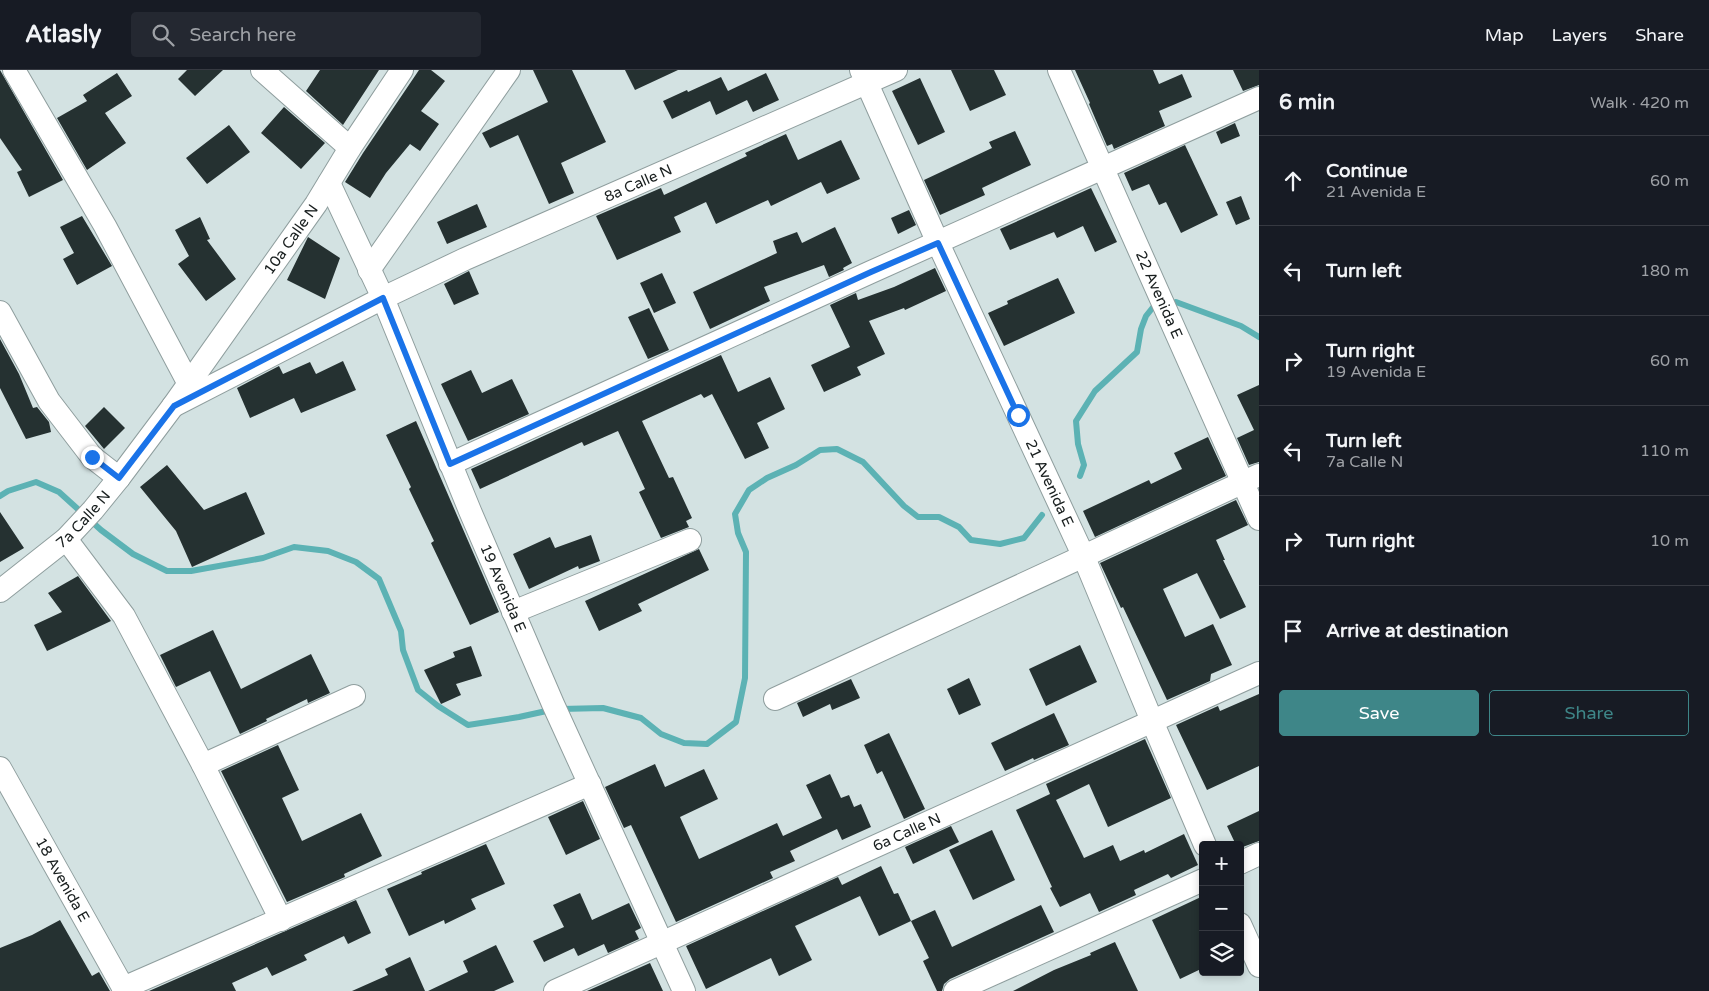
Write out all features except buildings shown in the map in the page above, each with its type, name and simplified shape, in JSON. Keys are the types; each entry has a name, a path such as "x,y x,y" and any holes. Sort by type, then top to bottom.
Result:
{"street":[{"path":"14,70 105,226 189,384"},
{"path":"262,70 350,148"},
{"name":"10a Calle N","path":"174,406 329,184 350,148 402,70"},
{"path":"369,270 509,70"},
{"name":"8a Calle N","path":"383,298 864,77 896,70"},
{"name":"22 Avenida E","path":"1059,70 1102,168 1251,478 1259,519"},
{"name":"21 Avenida E","path":"864,77 938,243 1083,555 1203,841"},
{"path":"450,464 1259,98"},
{"name":"19 Avenida E","path":"329,184 383,298 450,464 553,704 684,991"},
{"name":"7a Calle N","path":"0,591 72,533 119,478 174,406 383,298"},
{"path":"0,312 49,401 92,457 119,478"},
{"path":"775,699 1251,478"},
{"path":"72,533 124,616 203,765 281,920"},
{"path":"513,612 690,540"},
{"name":"6a Calle N","path":"555,991 1259,673"},
{"path":"203,765 354,696"},
{"name":"18 Avenida E","path":"0,768 124,990"},
{"path":"124,990 590,784"},
{"path":"1244,861 1259,854"},
{"path":"955,991 1199,882"},
{"path":"1243,931 1259,966"}],"waterway":[{"path":"1176,302 1241,326 1259,337"},
{"path":"1080,476 1084,465 1078,444 1076,421 1095,391 1137,352 1141,329 1146,316 1154,306"},
{"path":"561,709 603,708 641,718 661,734 684,743 707,744 736,722 745,678 746,552 738,533 735,514 749,490 767,478 796,465 820,450 837,449 863,462 904,506 918,517 939,517 959,527 971,540 1000,544 1024,538 1042,515"},
{"path":"0,496 8,491 36,482 59,492 101,530 133,554 167,571 191,571 263,558 294,547 328,551 356,562 379,579 401,631 403,650 418,690 438,706 468,725 551,710"}],"route":[{"path":"92,457 119,478 174,406 383,298 450,464 938,243 1018,415"}]}
